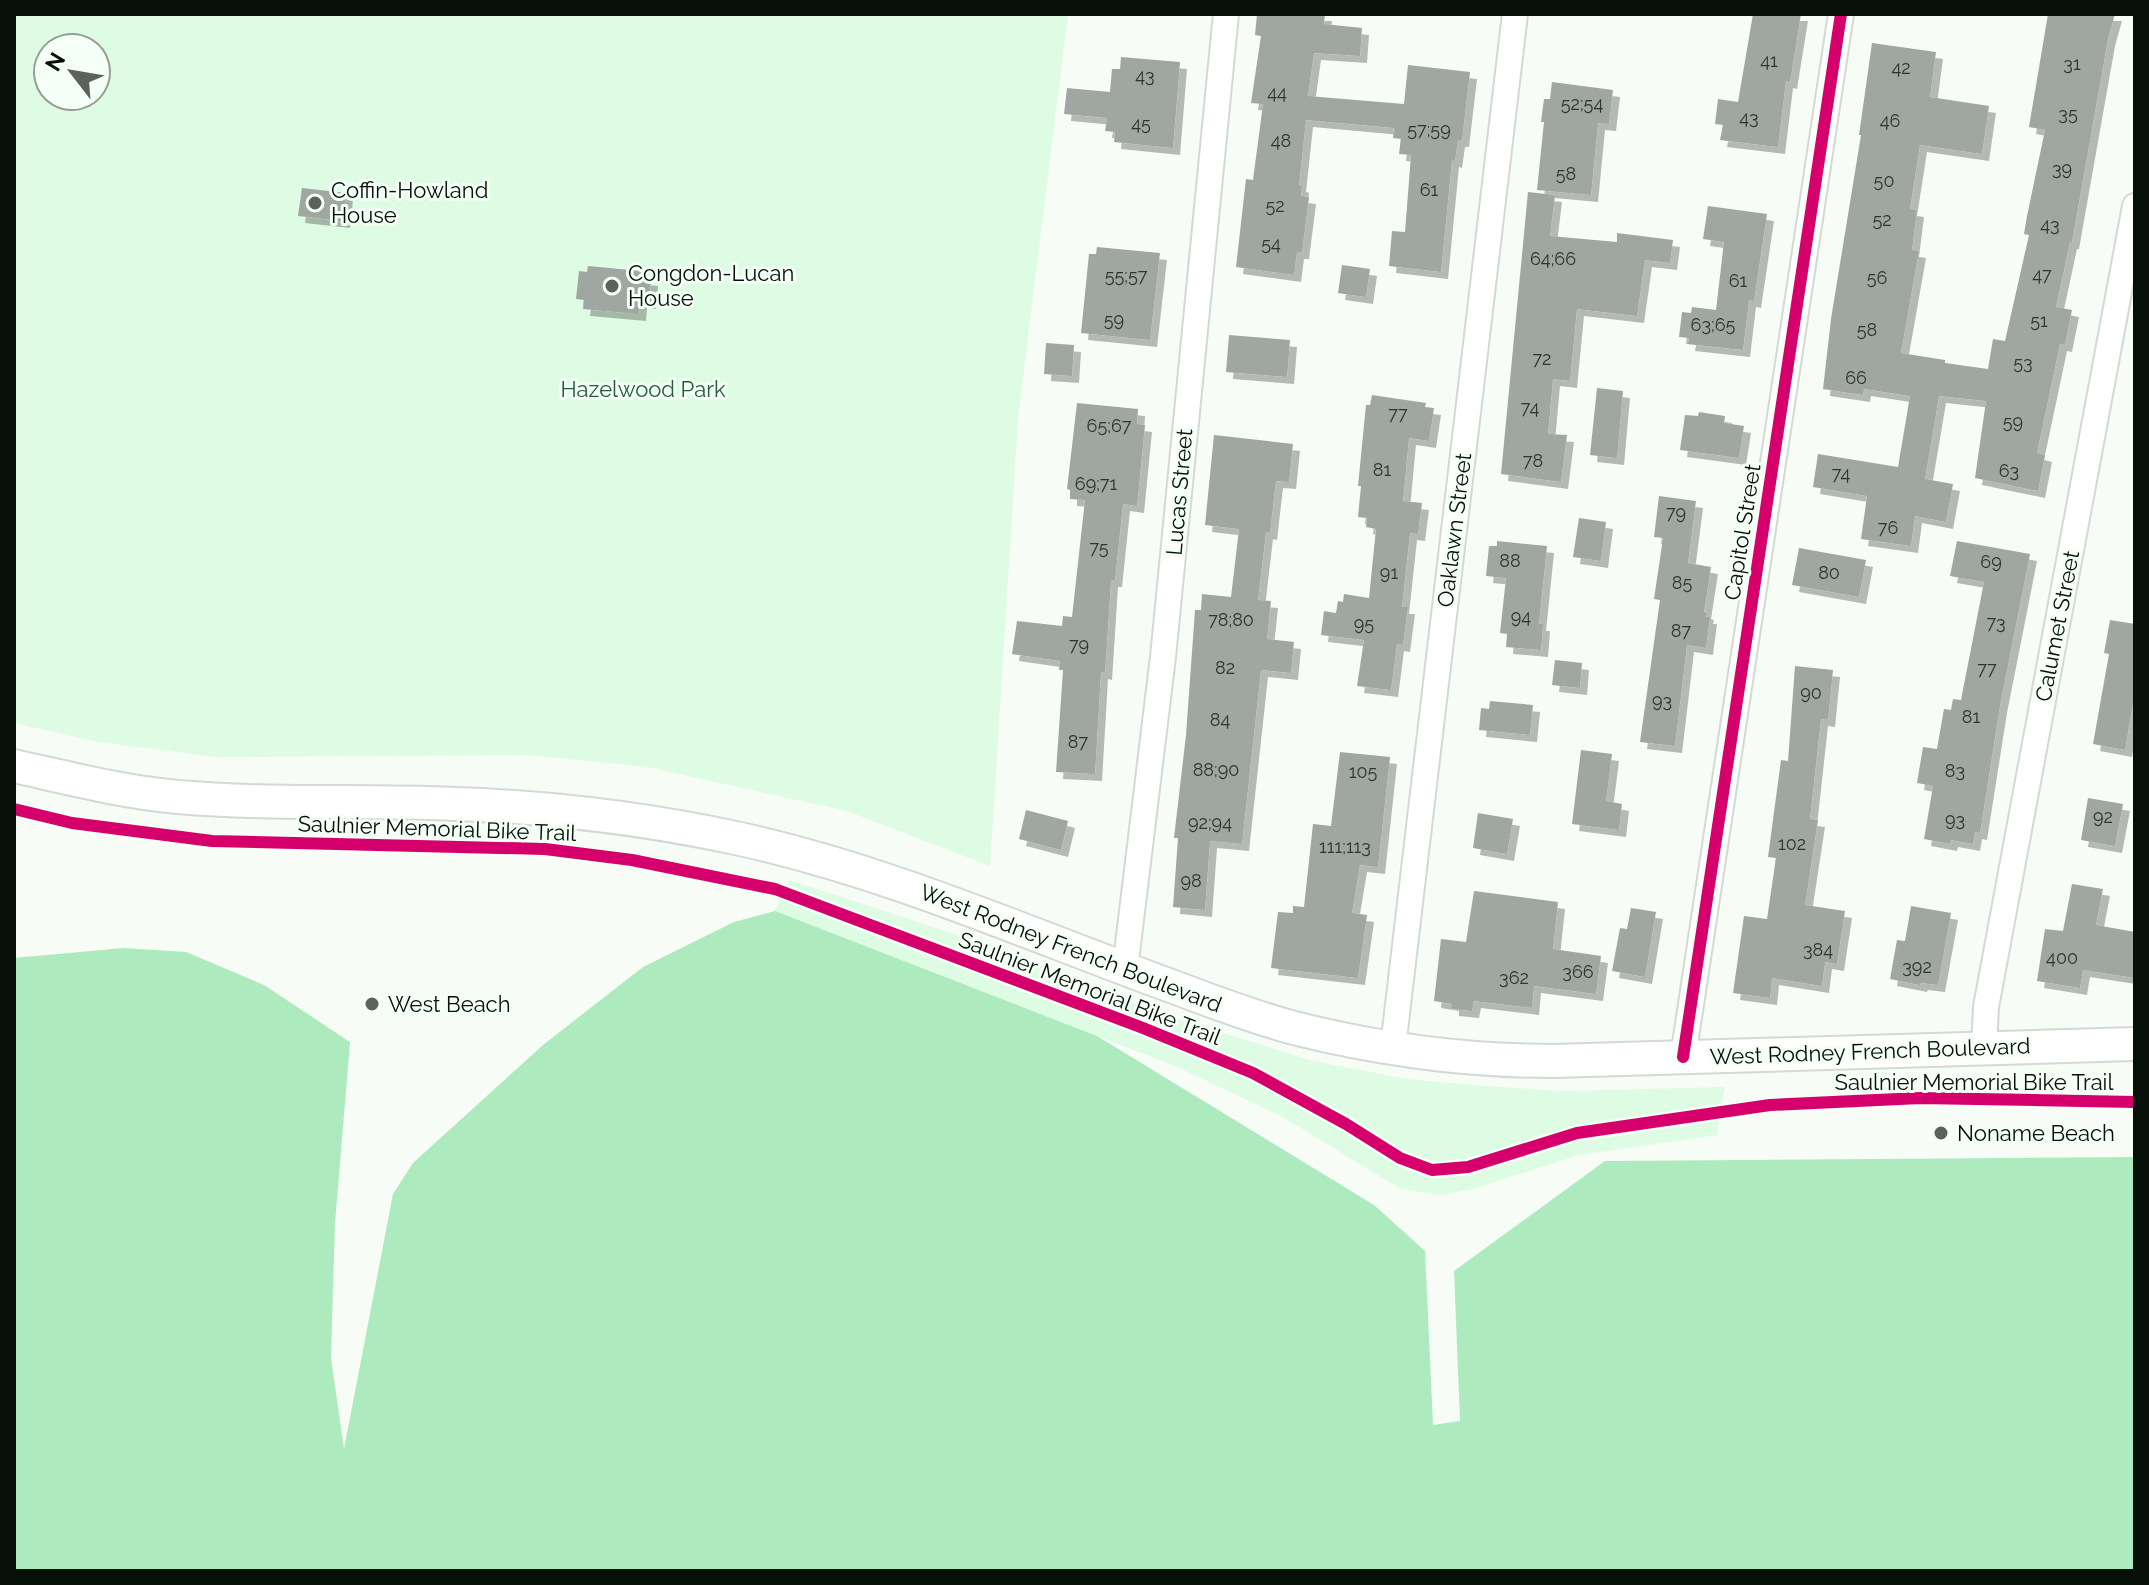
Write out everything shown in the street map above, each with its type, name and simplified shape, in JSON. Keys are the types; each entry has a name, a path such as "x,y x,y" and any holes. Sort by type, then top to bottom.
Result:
{"main road":[{"name":"West Rodney French Boulevard","path":"14,766 174,796 276,803 494,805 661,823 736,838 857,870 960,905 1265,1020 1393,1047 1484,1060 2135,1044"}],"street":[{"name":"Lucas Street","path":"1125,969 1163,657 1226,14"},
{"name":"Oaklawn Street","path":"1393,1047 1515,14"},
{"name":"Capitol Street","path":"1683,1057 1841,14"},
{"name":"Calumet Street","path":"1984,1047 1986,1007 2135,206"}],"green space":[{"name":"Hazelwood Park","path":"14,14 1068,14 1018,418 990,866 847,811 647,767 529,755 215,757 99,742 14,723"},
{"path":"789,880 988,945 1164,1015 1313,1061 1407,1079 1563,1091 1725,1087 1717,1135 1579,1155 1473,1189 1441,1195 1401,1189 1281,1116 1175,1066 775,911"}],"shaded area":[{"path":"775,911 1097,1036 1374,1205 1425,1251 1433,1425 1460,1421 1454,1271 1605,1161 2135,1157 2135,1571 14,1571 14,958 124,948 186,952 264,985 350,1042 335,1223 331,1358 344,1449 393,1194 413,1163 543,1045 643,967 734,922"}],"building":[{"path":"1257,14 1325,14 1324,24 1362,28 1360,56 1314,53 1308,96 1404,104 1408,65 1470,72 1462,140 1458,140 1455,161 1452,160 1441,272 1389,266 1392,231 1405,232 1411,155 1399,154 1401,139 1393,138 1394,128 1306,120 1299,185 1302,186 1301,196 1309,197 1302,252 1297,252 1294,275 1236,267 1246,179 1253,180 1263,104 1251,103 1261,36 1255,35"},
{"path":"1753,14 1801,14 1790,82 1786,81 1778,147 1720,140 1723,125 1715,124 1718,99 1738,102"},
{"path":"2048,14 2115,14 2072,242 2056,307 2072,310 2065,345 2060,344 2037,453 2045,455 2038,491 1975,478 1986,401 1939,396 1925,479 1953,484 1946,522 1915,516 1911,546 1861,539 1867,496 1813,487 1818,454 1898,467 1910,396 1864,389 1863,395 1823,389 1872,43 1936,52 1930,97 1989,106 1982,154 1920,145 1910,209 1917,210 1912,250 1919,251 1901,353 1988,369 1993,339 2005,341 2029,235 2024,234 2045,130 2029,127"},
{"path":"1121,57 1180,62 1173,148 1114,142 1115,132 1105,131 1107,118 1064,114 1067,88 1110,92 1112,69 1120,69"},
{"path":"1552,82 1613,90 1609,124 1598,123 1591,195 1537,190 1544,99 1550,99"},
{"path":"302,188 346,193 343,221 298,216"},
{"path":"1528,192 1555,195 1550,236 1617,242 1617,233 1673,240 1670,263 1645,260 1637,316 1577,309 1570,381 1553,379 1548,434 1567,435 1561,482 1501,474"},
{"path":"1708,206 1767,214 1754,301 1749,300 1743,350 1688,344 1689,338 1679,337 1682,312 1691,313 1692,307 1716,310 1724,242 1703,239"},
{"path":"1097,247 1160,253 1150,340 1081,333 1089,254 1096,254"},
{"path":"1342,265 1370,269 1366,297 1338,293"},
{"name":"Congdon-Lucan House","path":"588,266 641,271 641,278 651,279 649,302 640,301 639,314 583,309 584,300 576,299 579,271 587,272"},
{"path":"1229,335 1290,340 1287,377 1226,372"},
{"path":"1046,343 1074,345 1072,376 1044,374"},
{"path":"1597,388 1623,391 1617,458 1590,455"},
{"path":"1372,395 1426,403 1425,407 1434,408 1429,441 1409,438 1403,501 1422,503 1418,534 1410,533 1402,607 1408,607 1403,645 1397,644 1391,690 1357,686 1364,640 1321,635 1324,611 1336,613 1338,601 1343,602 1344,594 1369,598 1376,529 1366,527 1367,518 1358,517 1361,486 1358,486 1366,405 1370,405"},
{"path":"1077,403 1138,409 1137,424 1145,425 1137,506 1123,504 1115,580 1111,580 1105,673 1101,672 1095,774 1056,772 1063,670 1059,670 1060,661 1012,654 1017,621 1062,626 1063,616 1072,617 1085,500 1070,499 1070,490 1067,489"},
{"path":"1699,412 1725,416 1724,423 1744,426 1739,458 1680,450 1685,415 1698,416"},
{"path":"1214,435 1293,444 1289,482 1276,481 1258,600 1271,601 1267,639 1294,642 1291,673 1261,670 1242,844 1210,841 1205,910 1173,907 1178,838 1174,838 1186,735 1195,610 1201,610 1202,594 1231,597 1239,529 1205,525"},
{"path":"1659,496 1696,501 1688,563 1711,567 1704,612 1707,613 1706,617 1710,617 1706,648 1687,645 1675,746 1640,742 1660,600 1654,599 1663,538 1654,537"},
{"path":"1579,518 1606,522 1601,561 1573,557"},
{"path":"1497,541 1547,546 1539,624 1543,624 1541,650 1506,647 1507,634 1500,633 1506,578 1486,576 1489,546 1497,546"},
{"path":"1957,541 2030,554 2000,706 1980,833 1975,832 1973,844 1924,839 1933,786 1917,783 1923,747 1937,749 1944,709 1951,710 1953,699 1961,700 1984,582 1950,576"},
{"path":"1799,548 1866,560 1859,597 1792,585"},
{"path":"2110,620 2135,624 2135,692 2125,750 2093,744 2109,654 2104,653"},
{"path":"1555,660 1582,663 1580,688 1552,685"},
{"path":"1795,666 1833,670 1828,720 1821,719 1810,819 1818,820 1805,905 1845,911 1837,964 1825,962 1822,986 1772,978 1770,998 1733,993 1744,916 1767,919 1776,858 1768,857 1781,760 1788,761"},
{"path":"1490,701 1533,705 1530,735 1479,730 1481,708 1489,709"},
{"path":"1581,750 1612,754 1606,801 1622,804 1619,830 1572,824"},
{"path":"1340,752 1390,757 1378,867 1360,865 1352,913 1367,915 1358,978 1271,968 1278,912 1293,913 1293,906 1304,907 1313,824 1331,826"},
{"path":"2088,798 2123,804 2115,846 2081,840"},
{"path":"1026,810 1068,821 1061,850 1019,839"},
{"path":"1478,813 1513,819 1507,854 1473,848"},
{"path":"2072,884 2103,889 2096,925 2135,932 2135,978 2083,970 2080,988 2037,981 2045,929 2063,931"},
{"path":"1474,891 1558,902 1553,949 1601,956 1596,994 1534,986 1532,1008 1474,1001 1472,1011 1452,1009 1452,1004 1434,1001 1441,939 1466,942"},
{"path":"1911,906 1951,913 1938,985 1890,979 1897,940 1905,941"},
{"path":"1631,908 1656,912 1645,977 1612,971 1620,928 1627,929"}],"cycle path":[{"path":"1683,1057 1841,14"},
{"name":"Saulnier Memorial Bike Trail","path":"14,809 72,823 212,841 545,849 632,860 775,889 1143,1028 1253,1073 1346,1124 1400,1158 1432,1170 1468,1167 1577,1133 1770,1105 1920,1098 2135,1102"}],"place":[{"name":"Coffin-Howland House","path":"315,203"},
{"name":"Congdon-Lucan House","path":"612,286"},
{"name":"West Beach","path":"372,1004"},
{"name":"Noname Beach","path":"1941,1133"}]}
